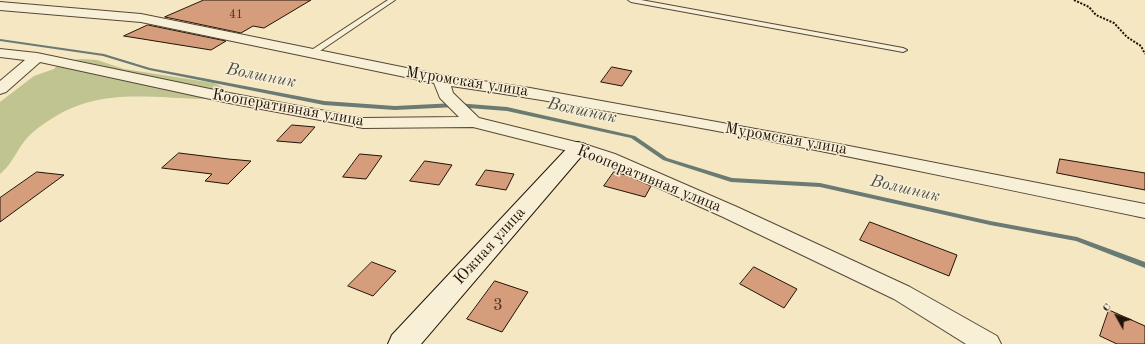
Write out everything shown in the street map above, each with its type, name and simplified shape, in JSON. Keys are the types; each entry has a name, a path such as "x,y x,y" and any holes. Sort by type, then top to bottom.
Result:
{"street":[{"name":"Муромская улица","path":"0,6 141,18 441,80 530,93 849,151 1145,210"},
{"name":"Кооперативная улица","path":"0,53 37,57 229,98 363,123 473,122 578,148 608,158 730,212 902,293 988,344"},
{"path":"0,89 37,57"},
{"path":"441,80 446,95 473,122"},
{"name":"Южная улица","path":"403,344 578,148"}],"lane":[{"path":"311,53 392,0"},
{"path":"631,0 903,50"}],"path":[{"path":"1074,0 1089,7 1096,15 1114,23 1127,37 1140,46 1145,54"}],"green space":[{"path":"82,59 97,60 124,69 214,83 224,88 224,93 203,99 134,96 113,98 93,101 73,108 53,118 32,133 23,143 9,165 0,174 0,102 34,76 54,69 61,61"}],"building":[{"path":"204,0 311,0 264,28 253,26 241,33 165,17"},
{"path":"148,25 226,41 211,50 124,36"},
{"path":"612,67 632,71 622,86 601,82"},
{"path":"292,125 315,127 301,143 277,141"},
{"path":"179,153 251,161 228,184 205,181 212,174 162,168"},
{"path":"360,154 382,156 366,179 343,177"},
{"path":"1060,159 1145,173 1145,190 1057,173"},
{"path":"425,161 452,165 439,185 410,181"},
{"path":"486,170 514,174 506,190 476,185"},
{"path":"37,172 64,175 0,222 0,198"},
{"path":"614,172 626,175 651,186 645,197 604,186"},
{"path":"870,222 957,255 949,276 860,240"},
{"path":"372,262 396,271 373,296 348,286"},
{"path":"754,267 797,289 784,308 740,284"},
{"path":"495,281 528,292 502,332 467,319"},
{"path":"1109,310 1145,326 1145,344 1117,344 1100,336"}],"waterway":[{"name":"Волшник","path":"0,40 104,55 149,69 324,103 395,108 456,105 507,109 633,137 665,159 731,180 820,185 990,223 1077,239 1145,265"}]}
